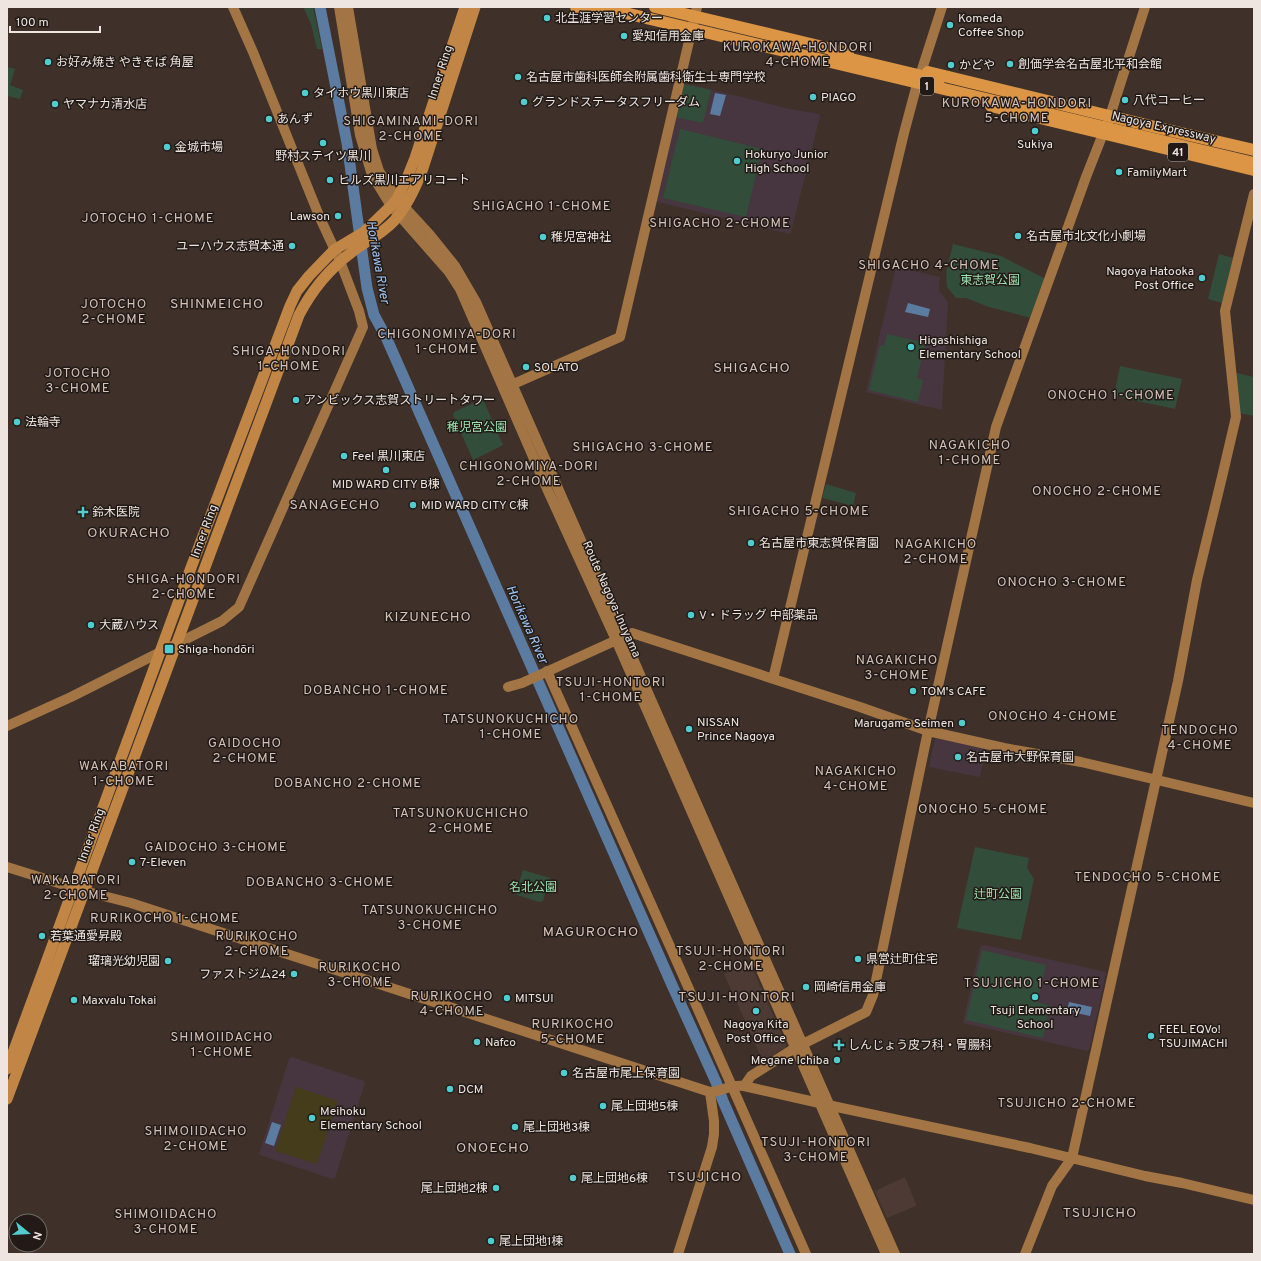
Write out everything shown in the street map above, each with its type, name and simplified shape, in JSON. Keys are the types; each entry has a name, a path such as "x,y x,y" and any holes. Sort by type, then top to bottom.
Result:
{"highway":[{"name":"41","path":"576,7 690,33 1254,170"},
{"name":"Nagoya Expressway","path":"600,7 1254,163"},
{"name":"Nagoya Expressway","path":"633,7 1254,155"},
{"name":"41","path":"655,7 696,12 922,71 1254,150"}],"main road":[{"name":"Inner Ring","path":"7,1099 299,315 318,285 340,261 393,222 465,7"},
{"name":"Inner Ring","path":"7,1069 160,651 290,306 297,291 334,250 364,232 398,206 416,186 475,7"}],"street":[{"path":"7,726 71,697 222,621 239,606 363,327 359,311 340,261 334,250 233,7"},
{"name":"Route Nagoya-Inuyama","path":"339,7 360,135 368,165 378,186 430,235 455,266 476,302 508,386 585,551 620,638 799,1046 830,1106 895,1254"},
{"name":"Route Nagoya-Inuyama","path":"348,7 375,160 379,171 398,206"},
{"path":"773,679 916,88 942,7"},
{"path":"744,1086 751,1076 799,1046 866,1012 873,995 928,731 996,427 1110,116 1145,7"},
{"path":"508,386 620,337 696,12"},
{"path":"1025,1254 1052,1186 1072,1158 1178,681 1197,580 1236,417 1225,311 1254,194"},
{"path":"508,687 529,680 632,633 928,731 1004,748 1043,754 1156,779 1254,803"},
{"path":"544,673 682,971 729,1086 806,1254"},
{"path":"7,867 84,892 131,903 714,1092 729,1086 744,1086 1072,1158 1144,1176 1182,1183 1254,1200"},
{"name":"Route Nagoya-Inuyama","path":"799,1046 818,1102 886,1254"},
{"path":"678,1254 712,1148 714,1134 714,1092"}],"shaded area":[{"name":"Hokuryo Junior High School","path":"684,83 790,109 819,114 820,116 790,234 658,202 655,200"},
{"name":"Higashishiga Elementary School","path":"896,267 940,277 939,291 948,302 942,410 866,392"},
{"name":"名古屋市大野保育園","path":"939,737 986,748 980,777 929,767 935,739"},
{"name":"Tsuji Elementary School","path":"984,945 1106,972 1090,1048 1087,1051 963,1023 980,947"},
{"path":"750,963 786,1044 785,1048 763,1061 724,974"},
{"name":"Meihoku Elementary School","path":"292,1057 364,1081 365,1083 335,1178 332,1179 259,1154 289,1059"},
{"path":"905,1177 916,1206 887,1218 875,1191"}],"green space":[{"path":"303,7 313,7 322,49 317,49 311,24"},
{"path":"7,67 15,69 10,85 23,90 20,99 7,96"},
{"path":"684,84 711,90 703,123 676,117"},
{"path":"680,129 762,149 746,217 663,198"},
{"name":"東志賀公園","path":"953,244 1001,256 1046,279 1031,318 989,307 966,298 956,298 947,287 946,273"},
{"path":"1219,254 1233,258 1222,303 1208,299"},
{"path":"887,334 922,342 925,345 917,378 923,380 918,402 869,390 880,345 884,346"},
{"path":"1120,366 1182,379 1175,409 1114,396"},
{"path":"1237,373 1254,377 1254,416 1239,413 1235,375"},
{"name":"稚児宮公園","path":"483,399 503,445 473,460 453,415 454,412"},
{"path":"826,484 856,493 853,506 822,498"},
{"name":"辻町公園","path":"975,847 1029,858 1027,868 1034,879 1021,940 957,928"},
{"name":"名北公園","path":"523,870 550,878 543,901 539,902 517,895 516,892"},
{"path":"982,950 1046,965 1037,1002 1050,1006 1043,1038 966,1020"}],"sand":[{"path":"296,1087 338,1101 317,1164 275,1151"}],"water":[{"path":"715,93 726,95 720,116 710,114"},
{"path":"908,303 930,309 928,317 905,312"},
{"path":"1069,1002 1092,1007 1090,1016 1067,1011"},
{"path":"272,1122 281,1125 274,1146 265,1143"}],"waterway":[{"name":"Horikawa River","path":"320,7 347,143 367,288 374,315 386,337 716,1082 790,1254"}],"place":[{"name":"北生涯学習センター","path":"547,18"},
{"name":"Komeda Coffee Shop","path":"950,25"},
{"name":"愛知信用金庫","path":"624,36"},
{"name":"お好み焼き やきそば 角屋","path":"48,62"},
{"name":"創価学会名古屋北平和会館","path":"1010,64"},
{"name":"かどや","path":"951,65"},
{"name":"名古屋市歯科医師会附属歯科衛生士専門学校","path":"518,77"},
{"name":"タイホウ黒川東店","path":"305,93"},
{"name":"PIAGO","path":"813,97"},
{"name":"八代コーヒー","path":"1125,100"},
{"name":"グランドステータスフリーダム","path":"524,102"},
{"name":"ヤマナカ清水店","path":"55,104"},
{"name":"あんず","path":"269,119"},
{"name":"Sukiya","path":"1035,131"},
{"name":"野村ステイツ黒川","path":"323,143"},
{"name":"金城市場","path":"167,147"},
{"name":"Hokuryo Junior High School","path":"737,161"},
{"name":"FamilyMart","path":"1119,172"},
{"name":"ヒルズ黒川エアリコート","path":"330,180"},
{"name":"Lawson","path":"338,216"},
{"name":"名古屋市北文化小劇場","path":"1018,236"},
{"name":"稚児宮神社","path":"543,237"},
{"name":"ユーハウス志賀本通","path":"292,246"},
{"name":"Nagoya Hatooka Post Office","path":"1202,278"},
{"name":"Higashishiga Elementary School","path":"911,347"},
{"name":"SOLATO","path":"526,367"},
{"name":"アンビックス志賀ストリートタワー","path":"296,400"},
{"name":"法輪寺","path":"17,422"},
{"name":"Feel 黒川東店","path":"344,456"},
{"name":"MID WARD CITY B棟","path":"386,470"},
{"name":"MID WARD CITY C棟","path":"413,505"},
{"name":"鈴木医院","path":"83,512"},
{"name":"名古屋市東志賀保育園","path":"751,543"},
{"name":"V・ドラッグ 中部薬品","path":"691,615"},
{"name":"大蔵ハウス","path":"91,625"},
{"name":"Shiga-hondōri","path":"169,649"},
{"name":"TOM's CAFE","path":"913,691"},
{"name":"Marugame Seimen","path":"962,723"},
{"name":"NISSAN Prince Nagoya","path":"689,729"},
{"name":"名古屋市大野保育園","path":"958,757"},
{"name":"7-Eleven","path":"132,862"},
{"name":"若葉通愛昇殿","path":"42,936"},
{"name":"県営辻町住宅","path":"858,959"},
{"name":"瑠璃光幼児園","path":"168,961"},
{"name":"ファストジム24","path":"294,974"},
{"name":"岡崎信用金庫","path":"806,987"},
{"name":"Tsuji Elementary School","path":"1035,997"},
{"name":"MITSUI","path":"507,998"},
{"name":"Maxvalu Tokai","path":"74,1000"},
{"name":"Nagoya Kita Post Office","path":"756,1011"},
{"name":"FEEL EQVo! TSUJIMACHI","path":"1151,1036"},
{"name":"Nafco","path":"477,1042"},
{"name":"しんじょう皮フ科・胃腸科","path":"839,1045"},
{"name":"Megane Ichiba","path":"837,1060"},
{"name":"名古屋市尾上保育園","path":"564,1073"},
{"name":"DCM","path":"450,1089"},
{"name":"尾上団地5棟","path":"603,1106"},
{"name":"Meihoku Elementary School","path":"312,1118"},
{"name":"尾上団地3棟","path":"515,1127"},
{"name":"尾上団地6棟","path":"573,1178"},
{"name":"尾上団地2棟","path":"496,1188"},
{"name":"尾上団地1棟","path":"491,1241"}],"district":[{"name":"KUROKAWA-HONDORI 4-CHOME","path":"798,54"},
{"name":"KUROKAWA-HONDORI 5-CHOME","path":"1017,110"},
{"name":"SHIGAMINAMI-DORI 2-CHOME","path":"411,128"},
{"name":"SHIGACHO 1-CHOME","path":"542,205"},
{"name":"JOTOCHO 1-CHOME","path":"148,217"},
{"name":"SHIGACHO 2-CHOME","path":"720,222"},
{"name":"SHIGACHO 4-CHOME","path":"929,264"},
{"name":"SHINMEICHO","path":"217,303"},
{"name":"JOTOCHO 2-CHOME","path":"114,310"},
{"name":"CHIGONOMIYA-DORI 1-CHOME","path":"447,340"},
{"name":"SHIGA-HONDORI 1-CHOME","path":"289,358"},
{"name":"SHIGACHO","path":"752,367"},
{"name":"JOTOCHO 3-CHOME","path":"78,380"},
{"name":"ONOCHO 1-CHOME","path":"1111,394"},
{"name":"SHIGACHO 3-CHOME","path":"643,446"},
{"name":"NAGAKICHO 1-CHOME","path":"970,452"},
{"name":"CHIGONOMIYA-DORI 2-CHOME","path":"529,472"},
{"name":"ONOCHO 2-CHOME","path":"1097,490"},
{"name":"SANAGECHO","path":"335,504"},
{"name":"SHIGACHO 5-CHOME","path":"799,510"},
{"name":"OKURACHO","path":"129,532"},
{"name":"NAGAKICHO 2-CHOME","path":"936,550"},
{"name":"ONOCHO 3-CHOME","path":"1062,581"},
{"name":"SHIGA-HONDORI 2-CHOME","path":"184,586"},
{"name":"KIZUNECHO","path":"428,616"},
{"name":"NAGAKICHO 3-CHOME","path":"897,666"},
{"name":"TSUJI-HONTORI 1-CHOME","path":"611,688"},
{"name":"DOBANCHO 1-CHOME","path":"376,689"},
{"name":"ONOCHO 4-CHOME","path":"1053,715"},
{"name":"TATSUNOKUCHICHO 1-CHOME","path":"511,726"},
{"name":"TENDOCHO 4-CHOME","path":"1200,736"},
{"name":"GAIDOCHO 2-CHOME","path":"245,750"},
{"name":"WAKABATORI 1-CHOME","path":"124,772"},
{"name":"NAGAKICHO 4-CHOME","path":"856,778"},
{"name":"DOBANCHO 2-CHOME","path":"348,782"},
{"name":"ONOCHO 5-CHOME","path":"983,808"},
{"name":"TATSUNOKUCHICHO 2-CHOME","path":"461,820"},
{"name":"GAIDOCHO 3-CHOME","path":"216,846"},
{"name":"TENDOCHO 5-CHOME","path":"1148,876"},
{"name":"DOBANCHO 3-CHOME","path":"320,881"},
{"name":"WAKABATORI 2-CHOME","path":"76,886"},
{"name":"TATSUNOKUCHICHO 3-CHOME","path":"430,916"},
{"name":"RURIKOCHO 1-CHOME","path":"165,917"},
{"name":"MAGUROCHO","path":"591,931"},
{"name":"RURIKOCHO 2-CHOME","path":"257,942"},
{"name":"TSUJI-HONTORI 2-CHOME","path":"731,958"},
{"name":"RURIKOCHO 3-CHOME","path":"360,974"},
{"name":"TSUJICHO 1-CHOME","path":"1032,982"},
{"name":"TSUJI-HONTORI","path":"737,996"},
{"name":"RURIKOCHO 4-CHOME","path":"452,1002"},
{"name":"RURIKOCHO 5-CHOME","path":"573,1030"},
{"name":"SHIMOIIDACHO 1-CHOME","path":"222,1044"},
{"name":"TSUJICHO 2-CHOME","path":"1067,1102"},
{"name":"SHIMOIIDACHO 2-CHOME","path":"196,1138"},
{"name":"ONOECHO","path":"493,1147"},
{"name":"TSUJI-HONTORI 3-CHOME","path":"816,1148"},
{"name":"TSUJICHO","path":"705,1176"},
{"name":"TSUJICHO","path":"1100,1212"},
{"name":"SHIMOIIDACHO 3-CHOME","path":"166,1220"}]}
